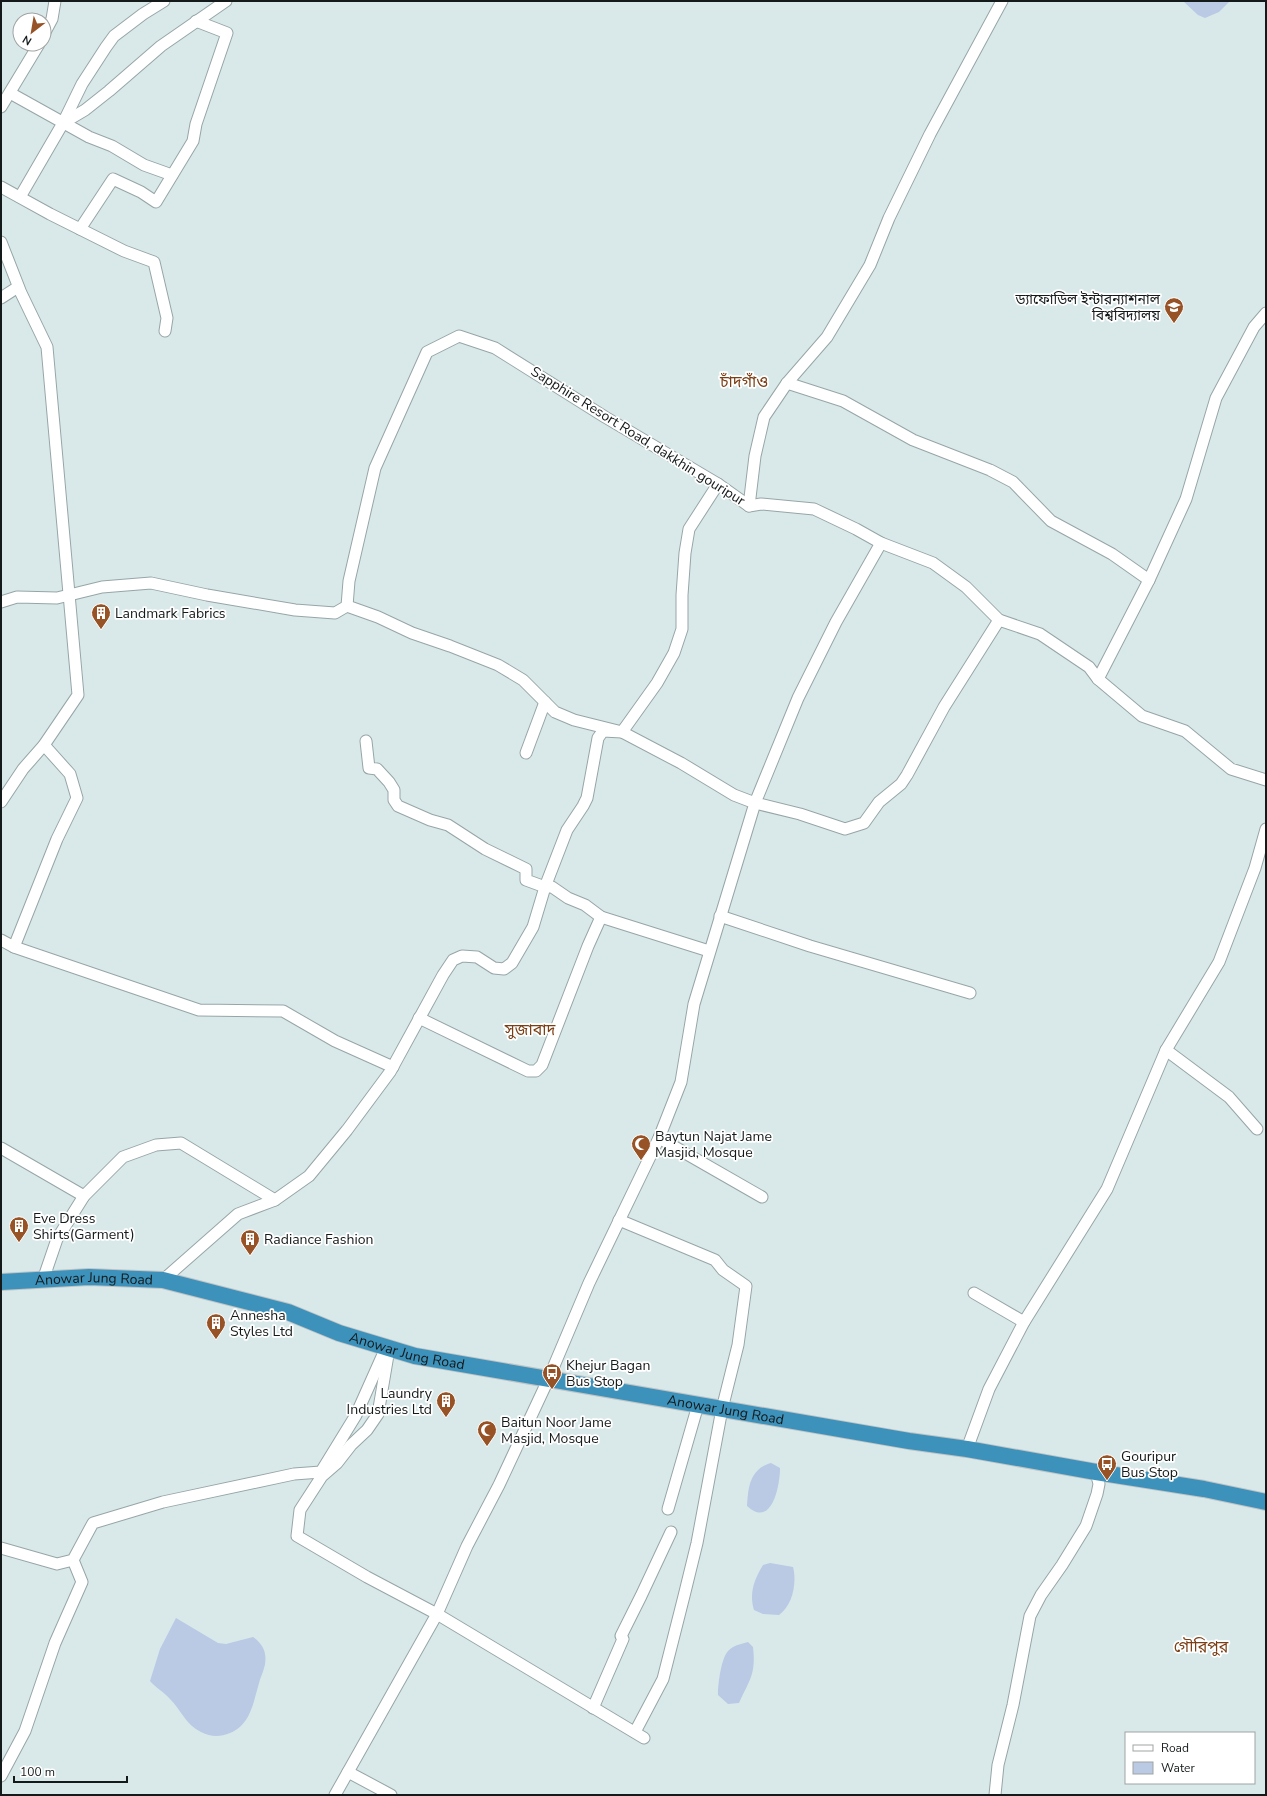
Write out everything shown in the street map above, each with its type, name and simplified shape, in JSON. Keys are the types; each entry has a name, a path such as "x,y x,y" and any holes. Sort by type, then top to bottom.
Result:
{"highway":[{"name":"Anowar Jung Road","path":"1,1282 89,1277 163,1280 288,1312 339,1334 415,1356 909,1441 967,1449 1096,1472 1204,1489 1266,1502"}],"street":[{"path":"52,19 55,1"},
{"path":"20,197 63,123 82,84 114,36 149,4 164,1"},
{"path":"63,123 85,110 161,46 226,1"},
{"path":"750,506 755,456 764,417 787,383 827,336 870,265 889,218 927,141 1002,1"},
{"path":"80,229 113,179 141,192 156,202 193,141 196,124 228,33 196,21"},
{"path":"1,107 34,52"},
{"path":"10,93 89,137 112,146 144,165 172,175"},
{"path":"1,187 124,251 154,262 167,318 166,331"},
{"path":"1,242 18,287 47,347 78,695 44,745 23,769 1,802"},
{"path":"1,298 18,287"},
{"path":"1098,679 1149,580 1186,499 1216,398 1254,327 1266,313"},
{"name":"Sapphire Resort Road, dakkhin gouripur","path":"347,606 349,581 375,468 427,352 459,336 495,348 612,421 718,484 750,506 761,504 814,509 881,543 933,563 966,587 999,620 1040,634 1089,667 1098,679 1142,716 1185,731 1232,769 1266,780"},
{"path":"787,383 843,401 913,440 990,470 1013,482 1051,521 1112,554 1149,580"},
{"path":"622,732 657,682 674,653 682,629 682,595 685,553 689,529 718,484"},
{"path":"334,1795 438,1614 467,1546 499,1485 548,1380 589,1283 618,1220 659,1138 681,1082 694,1004 755,803 802,691 836,622 881,543"},
{"path":"1,602 17,597 57,598 102,587 151,583 207,595 295,610 335,613 347,606 378,617 412,633 498,665 523,680 555,712 574,720 622,732 681,763 734,795 755,803 800,814 845,829 864,823 879,802 901,784 944,707 999,620"},
{"path":"526,753 545,702"},
{"path":"163,1280 238,1214 275,1200 309,1176 347,1130 393,1067 443,975 453,960 462,956 477,957 494,968 504,969 512,963 533,927 545,887 567,830 587,798 598,738 603,731 622,732"},
{"path":"366,741 369,768 377,769 389,782 394,790 394,800 398,806 430,820 448,825 485,849 526,869 526,880 545,887 552,886 568,898 584,905 602,917 709,951"},
{"path":"14,947 57,840 77,798 70,774 44,745"},
{"path":"967,1449 988,1389 1024,1322 1107,1189 1166,1050 1218,962 1254,868 1266,829"},
{"path":"720,916 810,946 970,993"},
{"path":"419,1018 528,1071 539,1070 588,946 602,917"},
{"path":"1,940 14,947 198,1010 283,1011 335,1041 393,1067"},
{"path":"1166,1050 1229,1097 1257,1129"},
{"path":"659,1138 762,1197"},
{"path":"43,1280 57,1239 84,1196 123,1157 156,1145 181,1143 275,1200"},
{"path":"1,1148 84,1196"},
{"path":"387,1348 378,1414 367,1430 351,1445 319,1482 300,1510 297,1536 366,1576 438,1614 640,1735 664,1679 697,1543 722,1409 738,1345 746,1286 723,1270 715,1260 618,1220"},
{"path":"974,1293 1024,1322"},
{"path":"1,1548 57,1564 73,1560 94,1523 163,1502 294,1474 321,1472 356,1415 387,1348"},
{"path":"668,1509 698,1405"},
{"path":"995,1795 998,1765 1013,1705 1030,1616 1041,1595 1062,1565 1086,1526 1099,1484 1096,1472"},
{"path":"593,1708 623,1639 621,1636 671,1532"},
{"path":"1,1776 25,1732 55,1642 82,1582 73,1560"},
{"path":"348,1772 391,1795"}],"water":[{"path":"1183,1 1230,1 1219,12 1205,18 1198,15"},
{"path":"771,1463 780,1468 776,1494 768,1509 763,1512 756,1512 747,1506 749,1486 754,1474 764,1466"},
{"path":"770,1563 793,1567 793,1593 788,1605 779,1615 763,1614 754,1610 752,1598 753,1587 763,1565"},
{"path":"176,1618 218,1643 226,1644 253,1637 264,1649 265,1665 253,1705 243,1724 230,1733 212,1736 196,1729 191,1725 174,1703 150,1681 160,1649"},
{"path":"748,1642 753,1647 753,1670 739,1703 728,1704 718,1695 719,1678 723,1660 730,1649"}],"place":[{"name":"ড্যাফোডিল ইন্টারন্যাশনাল বিশ্ববিদ্যালয়","path":"1174,324"},
{"name":"Landmark Fabrics","path":"101,630"},
{"name":"Baytun Najat Jame Masjid, Mosque","path":"641,1161"},
{"name":"Eve Dress Shirts(Garment)","path":"19,1243"},
{"name":"Radiance Fashion","path":"250,1256"},
{"name":"Annesha Styles Ltd","path":"216,1340"},
{"name":"Khejur Bagan Bus Stop","path":"552,1390"},
{"name":"Laundry Industries Ltd","path":"446,1418"},
{"name":"Baitun Noor Jame Masjid, Mosque","path":"487,1447"},
{"name":"Gouripur Bus Stop","path":"1107,1481"}],"district":[{"name":"চাঁদগাঁও","path":"744,382"},
{"name":"সুজাবাদ","path":"530,1030"},
{"name":"গৌরিপুর","path":"1201,1647"}]}
